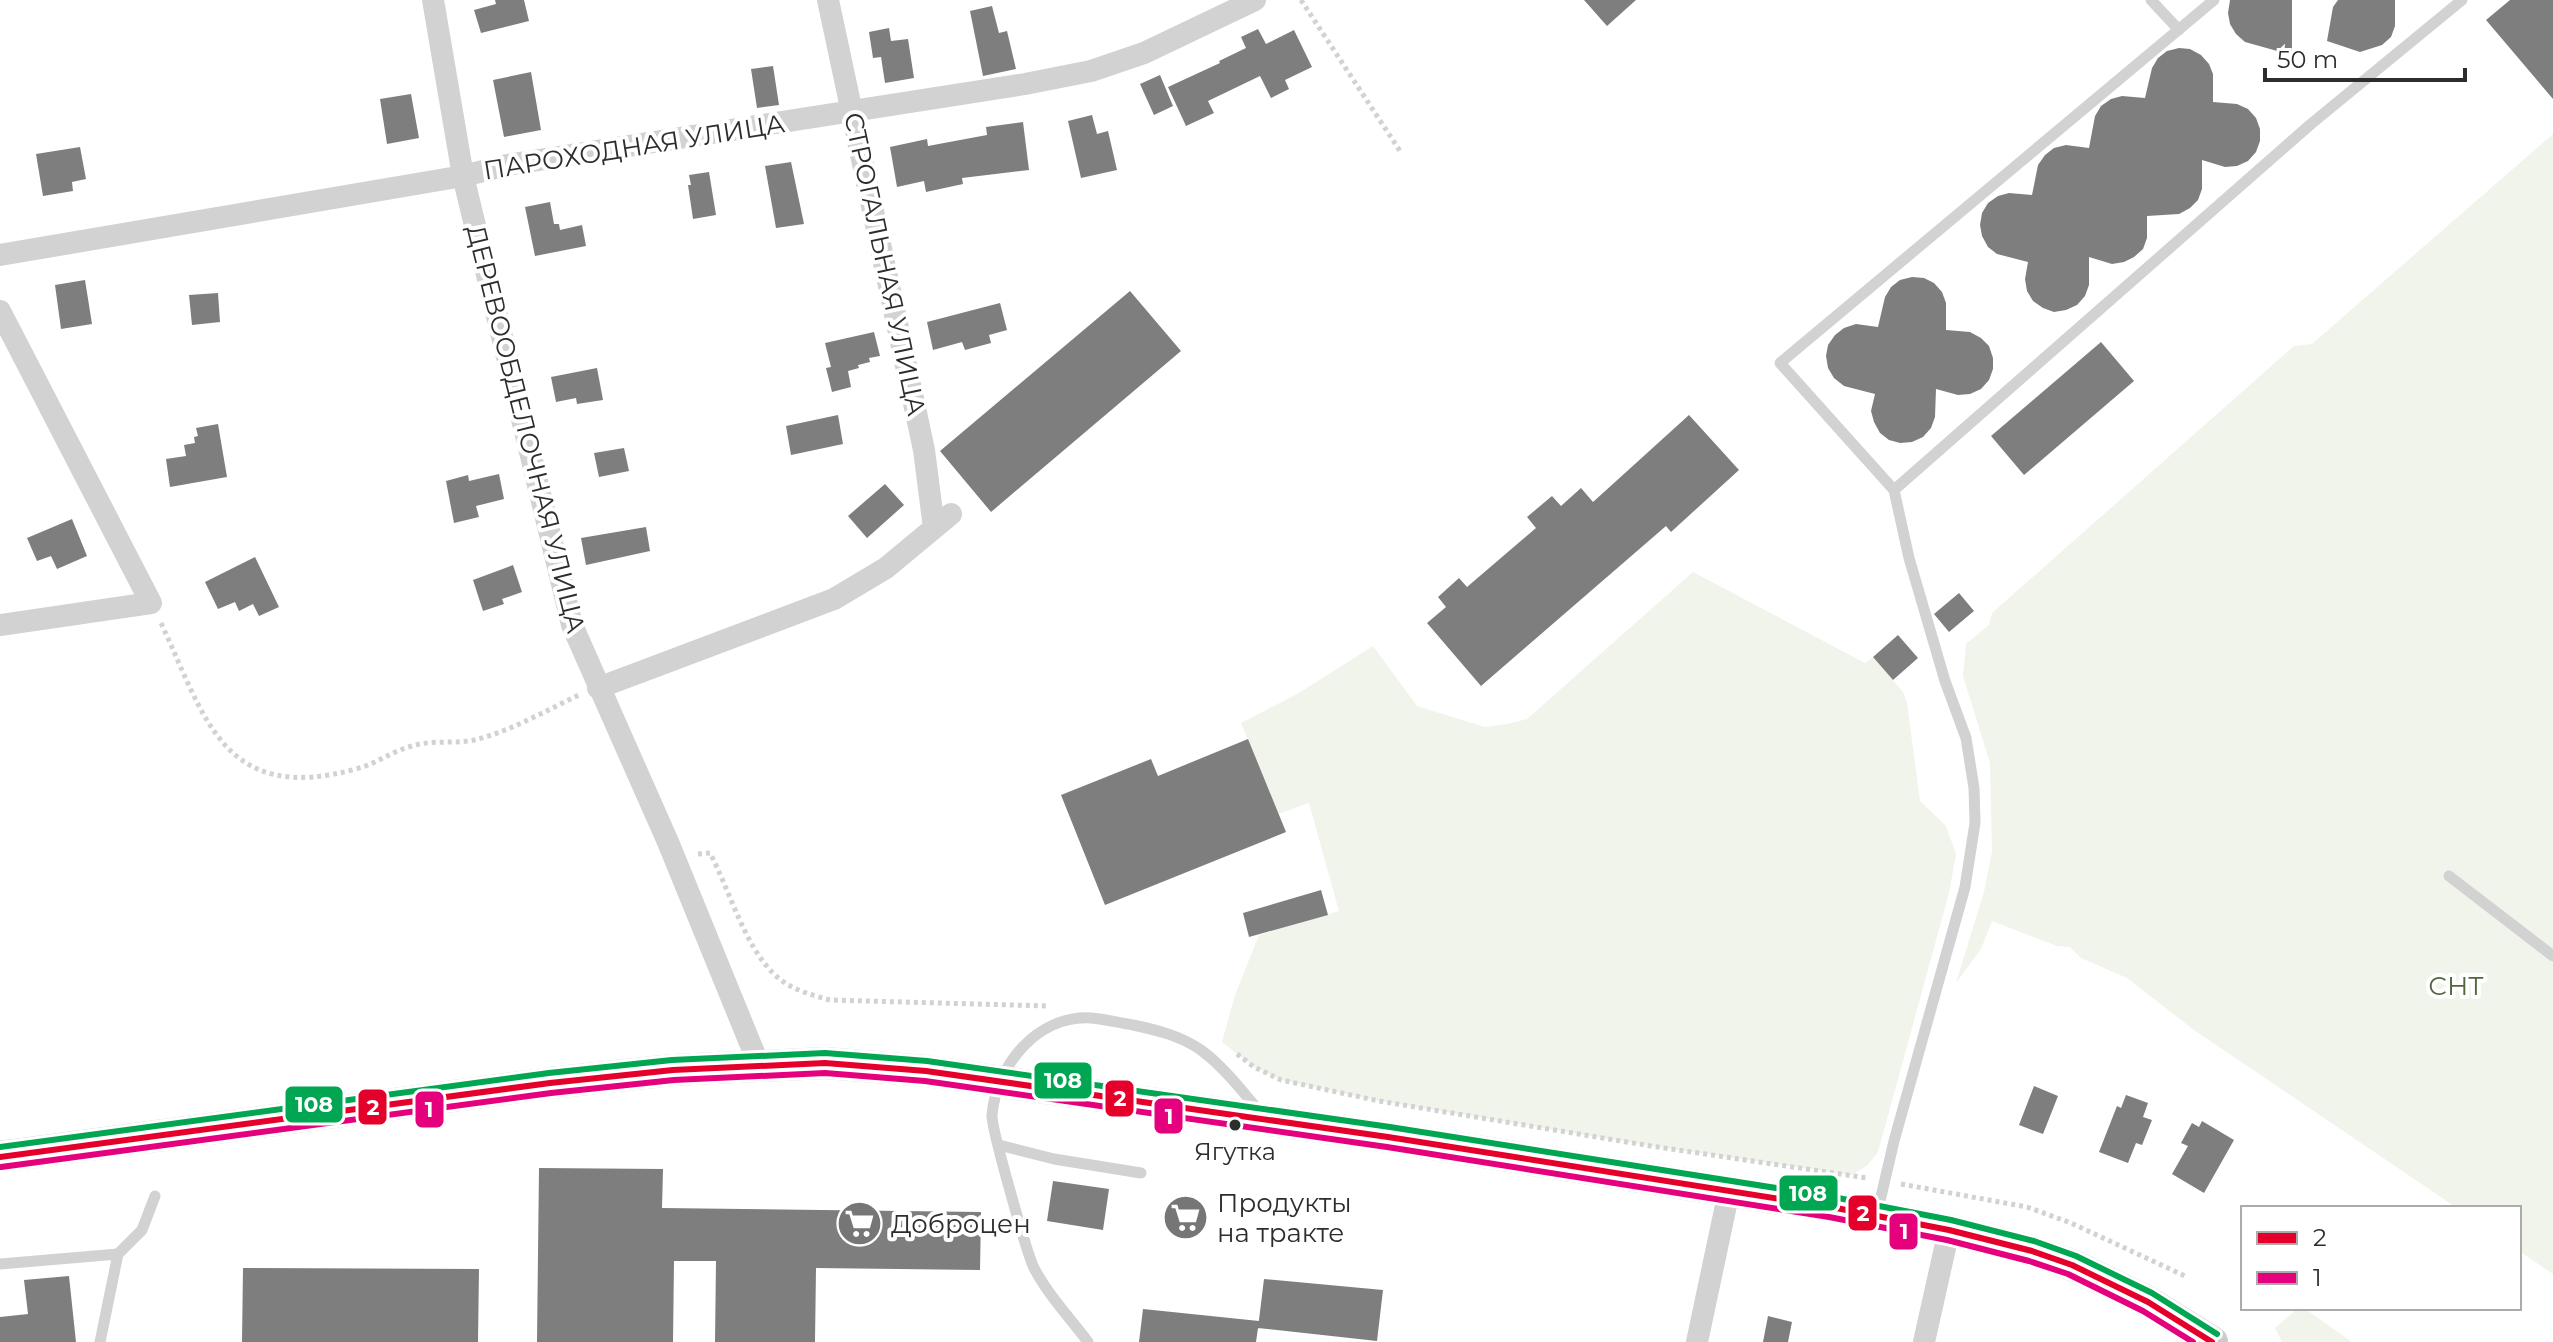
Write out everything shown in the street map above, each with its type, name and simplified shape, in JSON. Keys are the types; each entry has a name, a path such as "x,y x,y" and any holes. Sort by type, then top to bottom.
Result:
{"street":[{"name":"ДЕРЕВООБДЕЛОЧНАЯ УЛИЦА","path":"433,0 463,176 572,625 673,855 759,1065"},
{"name":"СТРОГАЛЬНАЯ УЛИЦА","path":"598,688 834,599 886,568 942,521 924,450 828,0"},
{"name":"ПАРОХОДНАЯ УЛИЦА","path":"0,255 463,176 522,163 1091,71 1144,53 1255,0"},
{"path":"0,311 151,603 0,625"},
{"path":"0,1157 550,1083 673,1070 825,1063 999,1080 1877,1215 2032,1251 2072,1265 2148,1302 2212,1342"},
{"path":"1697,1342 1729,1191"},
{"path":"1924,1342 1949,1230"}],"lane":[{"path":"2151,0 2179,30"},
{"path":"1877,1215 1965,887 1975,823 1974,788 1966,738 1945,681 1909,558 1894,490 1780,363 2214,0"},
{"path":"1894,490 2311,124 2462,0"},
{"path":"2449,876 2553,956"},
{"path":"1088,1342 1033,1266 991,1118 999,1080 1029,1040 1047,1028 1089,1017 1177,1037 1221,1067 1266,1119"},
{"path":"999,1145 1054,1159 1141,1173"},
{"path":"100,1342 118,1254 142,1230 155,1196"},
{"path":"0,1264 118,1254"}],"path":[{"path":"1301,0 1400,151"},
{"path":"151,603 208,725 240,761 268,773 311,777 337,774 359,769 416,744 477,740 598,688"},
{"path":"673,855 710,853 756,952 776,976 804,993 830,1000 1046,1007 1057,1004"},
{"path":"1233,1051 1254,1067 1281,1080 1379,1101 1885,1181 2027,1207 2071,1223 2185,1276"}],"green space":[{"name":"СНТ","path":"2553,134 2553,1274 2521,1252 2521,1206 2454,1206 2194,1030 2127,978 2081,958 2070,947 2057,946 1992,921 1981,949 1956,983 1984,892 1992,852 1990,763 1963,676 1966,644 1989,625 1992,613 2294,346 2312,344"},
{"path":"1693,572 1865,663 1873,657 1903,692 1920,801 1946,826 1956,854 1949,893 1878,1152 1867,1166 1851,1175 1379,1101 1281,1080 1254,1067 1222,1042 1235,995 1259,935 1339,911 1309,803 1278,814 1241,723 1299,693 1373,646 1417,706 1485,727 1527,719"},
{"path":"2296,1310 2307,1310 2352,1342 2282,1342 2275,1328"}],"building":[{"path":"495,0 524,0 529,21 481,33 474,10 496,4"},
{"path":"1584,0 1636,0 1607,26"},
{"path":"2230,0 2292,0 2292,55 2245,42 2230,24"},
{"path":"2338,0 2395,0 2395,26 2391,37 2382,45 2360,52 2327,41 2333,7"},
{"path":"2510,0 2553,0 2553,99 2486,20"},
{"path":"992,6 999,33 1007,31 1016,69 983,76 970,11"},
{"path":"889,28 891,41 908,39 914,78 885,83 881,57 873,58 869,32"},
{"path":"1258,29 1266,44 1294,30 1312,67 1285,80 1289,89 1271,98 1260,76 1208,101 1214,113 1186,126 1168,87 1246,48 1241,37"},
{"path":"2190,49 2209,64 2213,74 2213,102 2237,104 2248,109 2256,118 2260,141 2256,152 2248,161 2237,166 2225,167 2202,160 2202,189 2198,200 2190,208 2179,214 2147,216 2147,238 2143,249 2134,257 2112,264 2089,257 2089,285 2077,305 2054,312 2043,308 2033,301 2027,291 2025,279 2028,262 1997,254 1988,247 1980,225 1982,213 1988,203 1998,196 2009,193 2032,195 2038,165 2054,148 2066,145 2089,148 2095,116 2101,106 2122,96 2145,98 2152,68 2158,58 2167,51"},
{"path":"773,66 779,105 757,108 751,69"},
{"path":"531,72 541,130 504,137 493,80"},
{"path":"1160,75 1173,106 1154,115 1140,84"},
{"path":"411,94 419,138 387,144 380,99"},
{"path":"1092,115 1097,134 1108,131 1117,170 1081,178 1068,121"},
{"path":"1023,122 1029,170 962,178 963,184 926,192 924,181 897,187 890,147 927,139 928,146 987,135 986,127"},
{"path":"80,147 86,179 72,182 73,191 43,196 36,154"},
{"path":"791,162 804,224 776,228 765,166"},
{"path":"709,172 716,215 693,219 689,175"},
{"path":"550,202 554,224 559,224 560,230 582,225 586,246 535,256 525,207"},
{"path":"1912,277 1934,283 1942,292 1946,303 1946,330 1970,332 1981,338 1989,346 1993,369 1981,389 1970,394 1958,395 1936,389 1935,417 1931,428 1923,437 1900,443 1880,433 1874,422 1871,411 1875,394 1844,386 1828,368 1826,356 1828,345 1844,328 1856,324 1878,327 1885,297 1891,287 1900,280"},
{"path":"85,280 92,324 61,329 55,285"},
{"path":"1130,291 1181,351 991,512 940,451"},
{"path":"218,293 220,322 192,325 189,295"},
{"path":"1000,303 1007,330 989,335 991,343 965,350 962,342 933,350 927,322"},
{"path":"874,332 880,356 869,358 870,362 848,371 851,387 832,392 826,368 831,367 825,343"},
{"path":"2101,342 2134,381 2024,475 1991,436"},
{"path":"597,368 603,400 577,404 576,398 556,402 551,377"},
{"path":"838,415 843,444 791,455 786,426"},
{"path":"1689,415 1739,470 1671,532 1666,526 1481,686 1427,623 1446,607 1438,597 1459,578 1467,587 1536,528 1527,517 1552,496 1561,506 1581,488 1593,502"},
{"path":"218,424 227,477 170,487 166,459 186,456 184,445 195,443 194,437 198,436 196,428"},
{"path":"624,448 629,471 599,477 594,453"},
{"path":"499,474 504,499 476,506 479,517 454,523 446,481 468,475 469,481"},
{"path":"885,484 904,505 867,538 848,516"},
{"path":"72,519 87,556 57,569 51,556 37,561 27,538"},
{"path":"646,527 650,551 586,565 581,538"},
{"path":"255,557 279,607 259,616 253,604 239,611 235,602 218,609 205,582"},
{"path":"513,565 522,592 502,599 504,604 483,611 473,580"},
{"path":"1959,593 1974,611 1949,632 1934,614"},
{"path":"1898,635 1918,658 1893,680 1873,657"},
{"path":"1248,739 1286,832 1105,905 1061,795 1151,759 1158,776"},
{"path":"1321,890 1328,915 1249,937 1243,913"},
{"path":"2034,1086 2058,1096 2043,1134 2019,1125"},
{"path":"2126,1095 2148,1103 2143,1117 2152,1120 2142,1145 2136,1143 2128,1163 2099,1152 2117,1106 2121,1108"},
{"path":"2202,1121 2234,1140 2204,1193 2172,1174 2188,1146 2181,1143 2192,1123 2199,1127"},
{"path":"539,1168 663,1169 662,1208 981,1212 980,1270 816,1268 815,1342 715,1342 716,1261 674,1261 673,1342 537,1342"},
{"path":"1053,1181 1109,1189 1103,1230 1047,1221"},
{"path":"243,1268 479,1269 478,1342 242,1342"},
{"path":"69,1276 76,1342 0,1342 0,1317 28,1314 24,1280"},
{"path":"1264,1279 1383,1290 1377,1341 1258,1328"},
{"path":"1143,1309 1259,1321 1256,1342 1139,1342"},
{"path":"1768,1316 1792,1322 1788,1342 1763,1342"}],"transit line":[{"name":"108","path":"0,1147 549,1073 672,1060 825,1053 927,1061 1390,1127 1833,1197 1951,1220 2034,1241 2076,1256 2152,1293 2217,1334"},
{"name":"2","path":"0,1157 550,1083 673,1070 825,1063 926,1071 1388,1137 1831,1207 1949,1230 2032,1251 2072,1265 2148,1302 2212,1342"},
{"name":"1","path":"1,1167 551,1093 674,1080 825,1073 925,1081 1387,1147 1829,1217 1947,1240 2068,1274 2143,1311 2193,1342"}],"place":[{"name":"Ягутка","path":"1235,1125"},
{"name":"Продукты на тракте","path":"1186,1218"},
{"name":"Доброцен","path":"860,1224"}]}
